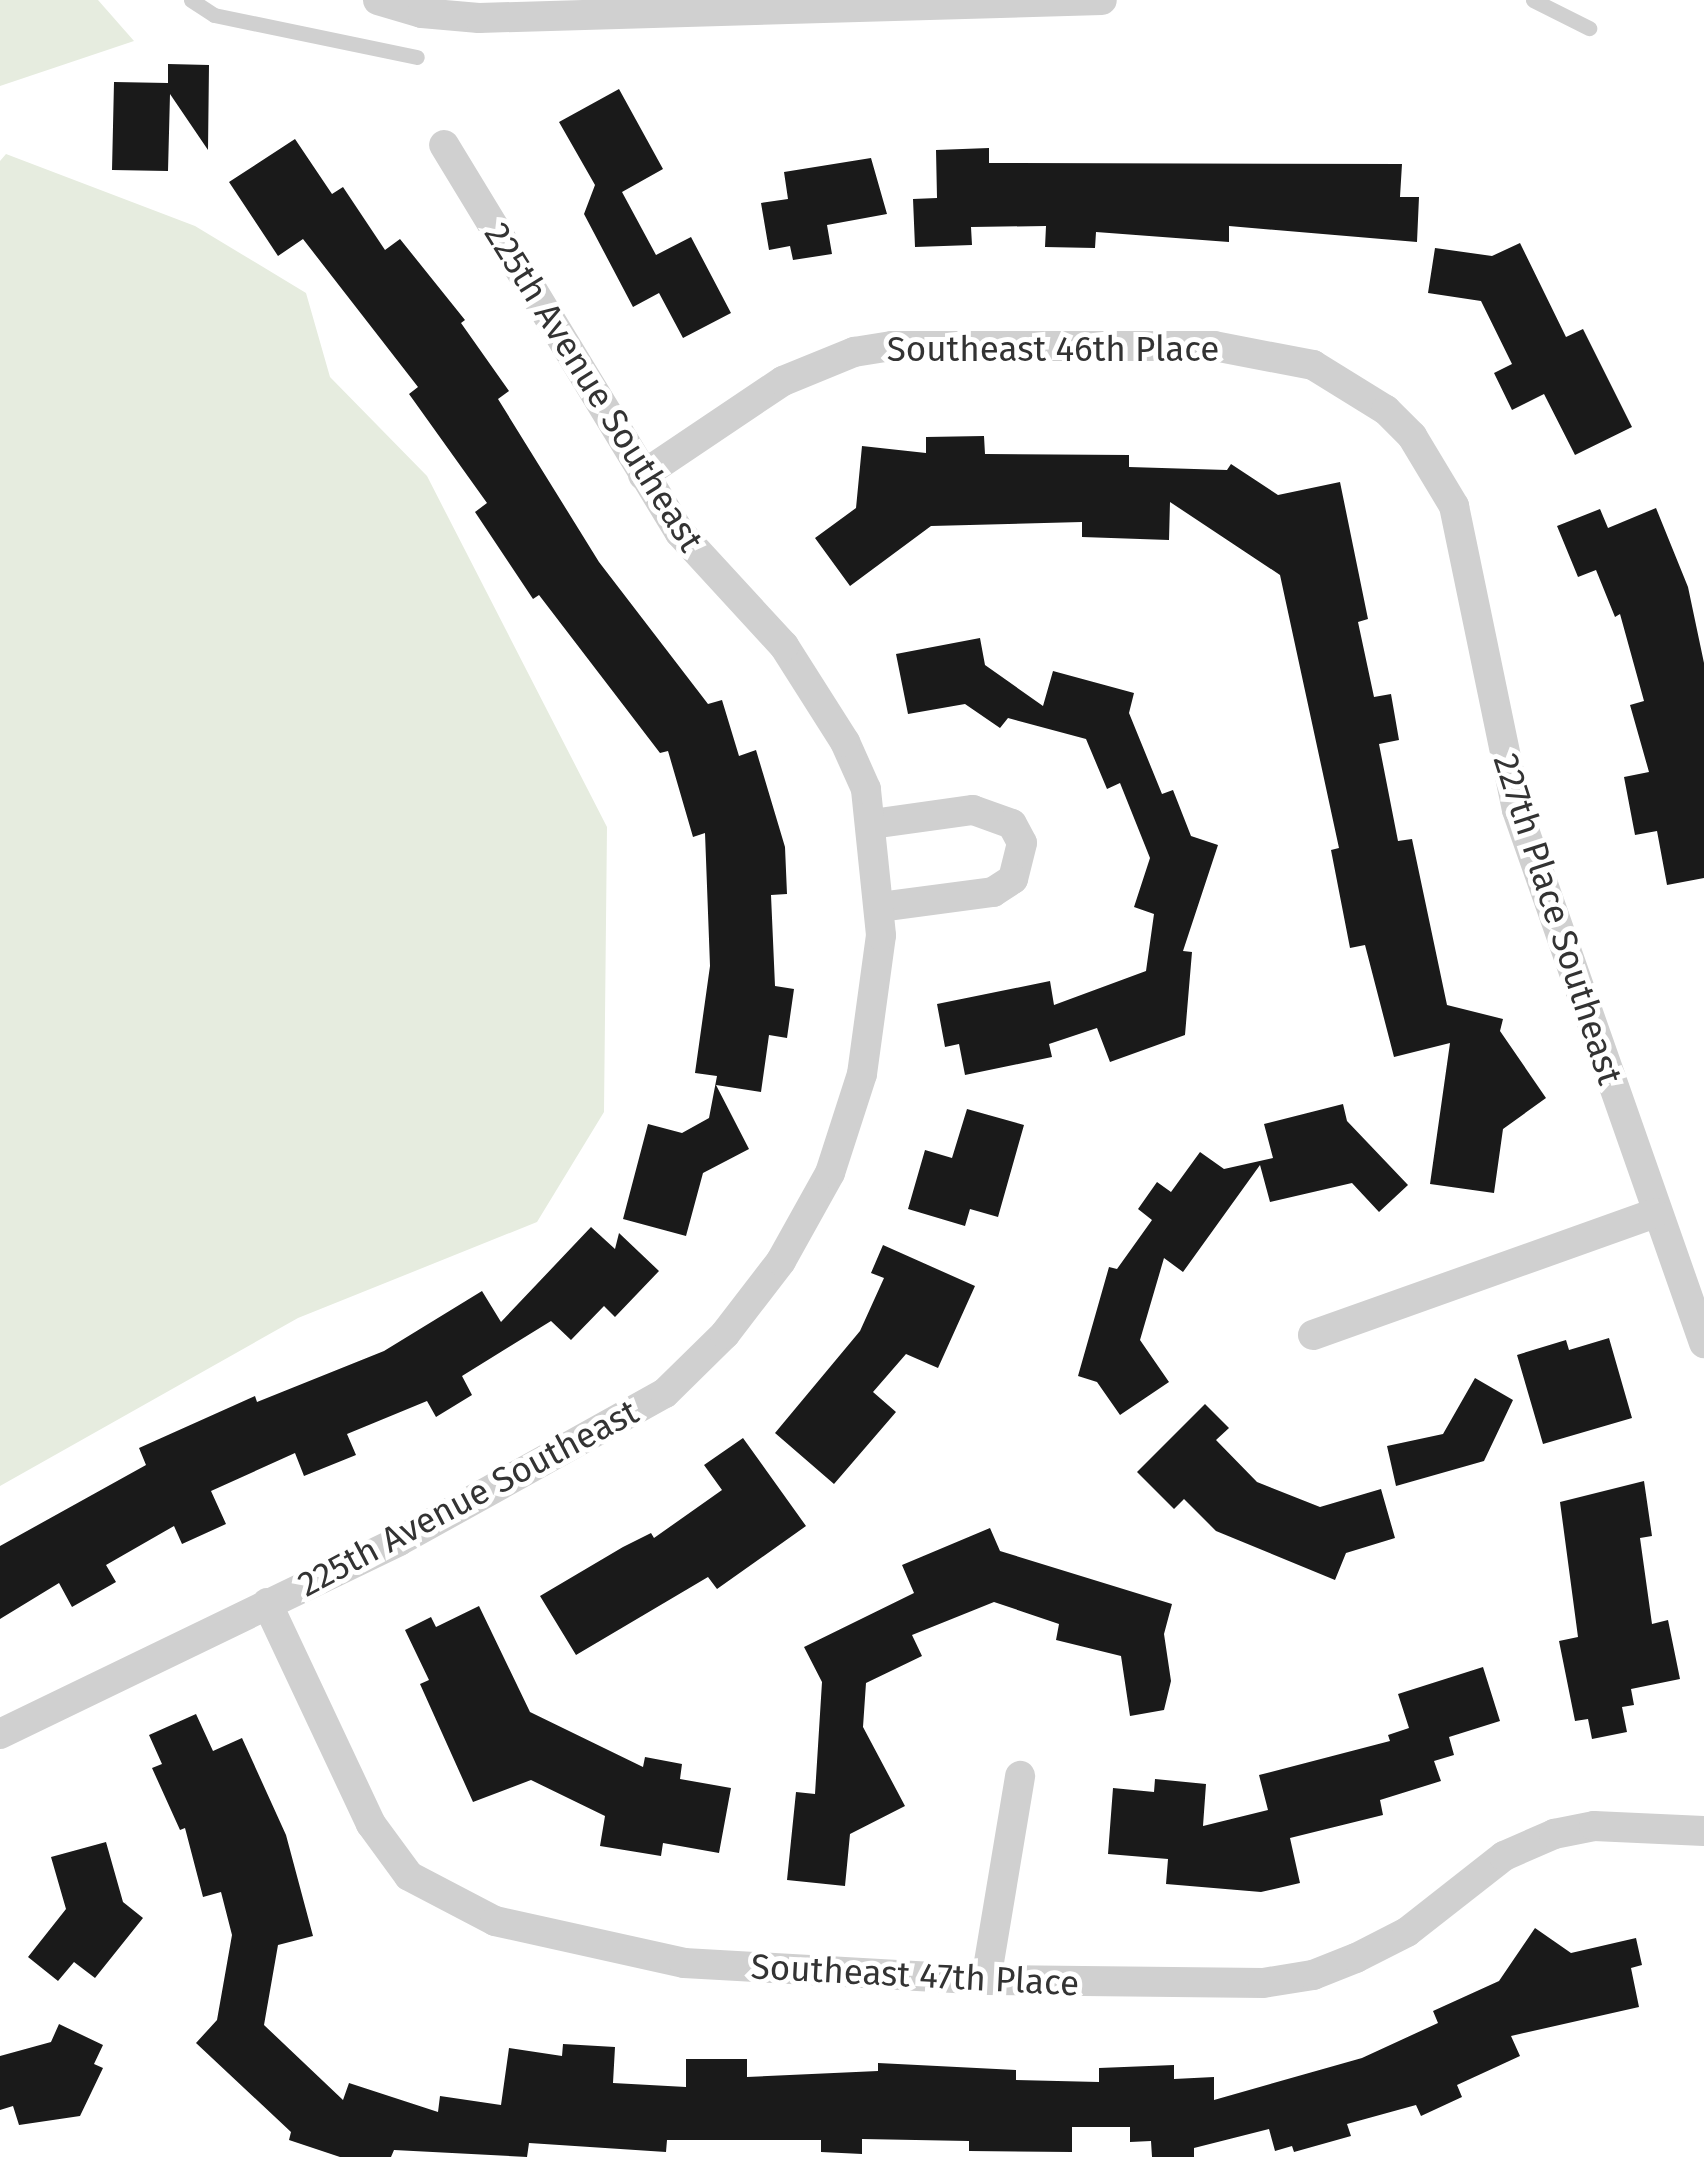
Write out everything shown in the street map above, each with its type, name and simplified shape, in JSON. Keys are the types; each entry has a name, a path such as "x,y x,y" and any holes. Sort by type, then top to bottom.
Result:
{"street":[{"path":"380,1 480,18 1102,0"},
{"name":"225th Avenue Southeast","path":"0,1734 592,1439 665,1393 726,1334 781,1261 830,1173 862,1074 879,907 866,789 819,694 680,533 444,144"},
{"name":"Southeast 46th Place","path":"642,474 783,381 854,352 892,346 1214,346 1270,353 1354,387 1412,436"},
{"name":"227th Place Southeast","path":"1412,436 1454,506 1517,810 1655,1213 1704,1343"},
{"path":"872,824 973,810 1012,824 1022,843 1012,880 994,892 879,907"},
{"path":"1313,1335 1655,1213"},
{"name":"Southeast 47th Place","path":"268,1603 372,1824 409,1876 442,1899 495,1921 684,1964 986,1980 1216,1986 1314,1975 1407,1932 1504,1856 1554,1834 1594,1826 1704,1831"},
{"path":"986,1980 1020,1776"}],"lane":[{"path":"191,0 214,15 417,57"},
{"path":"1533,0 1589,28"}],"shaded area":[{"path":"0,0 98,0 134,41 0,86"},
{"path":"6,154 195,226 306,293 330,377 427,476 607,827 604,1112 537,1222 298,1318 0,1486 0,161"}],"building":[{"path":"168,64 209,65 208,150 170,94 168,171 112,170 114,82 168,83"},
{"path":"619,89 663,169 622,192 656,255 691,237 731,313 683,338 659,293 633,307 584,214 595,185 559,122"},
{"path":"295,139 332,194 343,187 385,250 400,239 465,320 461,323 509,391 498,399 599,562 708,704 722,700 739,756 756,750 785,847 787,894 771,895 775,986 794,989 787,1038 769,1035 761,1092 716,1085 749,1149 703,1173 686,1236 623,1219 648,1124 682,1133 709,1118 717,1076 695,1073 710,966 705,833 693,837 668,751 660,753 539,595 533,599 475,512 487,503 409,394 418,387 303,239 278,256 229,182"},
{"path":"989,148 989,163 1402,164 1400,197 1419,197 1417,242 1229,226 1229,242 1096,232 1095,248 1045,247 1046,226 971,227 972,245 915,247 913,199 937,198 936,150"},
{"path":"871,158 887,214 827,225 832,254 793,260 790,246 769,250 761,203 788,199 784,172"},
{"path":"1520,243 1566,337 1583,329 1632,427 1575,455 1544,394 1512,410 1494,373 1512,364 1481,301 1428,293 1435,248 1492,256"},
{"path":"984,436 985,454 1129,455 1129,467 1227,470 1231,464 1278,495 1340,482 1368,619 1358,622 1374,697 1391,694 1399,740 1379,744 1398,841 1412,839 1447,1005 1503,1019 1500,1031 1546,1098 1503,1129 1494,1193 1430,1184 1450,1043 1394,1057 1365,945 1350,948 1331,850 1339,848 1280,575 1170,502 1169,540 1082,537 1082,522 931,526 850,586 815,538 856,508 862,446 926,453 926,437"},
{"path":"1656,508 1688,587 1704,663 1704,878 1667,885 1657,831 1635,835 1624,777 1649,772 1630,705 1644,701 1620,614 1615,617 1596,570 1578,577 1557,526 1600,509 1608,528"},
{"path":"980,638 985,665 1043,706 1053,671 1134,693 1129,713 1162,794 1173,790 1191,836 1218,845 1183,951 1192,952 1185,1035 1110,1062 1097,1028 1049,1044 1052,1057 965,1075 959,1044 945,1047 937,1004 1050,981 1054,1005 1146,971 1154,914 1134,907 1150,858 1120,783 1107,789 1086,739 1008,718 1000,728 965,704 908,714 896,654"},
{"path":"1343,1104 1347,1121 1408,1185 1379,1212 1352,1183 1270,1202 1260,1165 1183,1272 1164,1258 1140,1340 1169,1382 1120,1415 1097,1382 1078,1376 1109,1267 1117,1269 1152,1220 1138,1209 1157,1182 1171,1192 1200,1152 1224,1169 1273,1158 1264,1124"},
{"path":"967,1109 1024,1125 998,1217 970,1209 965,1226 908,1209 925,1150 952,1158"},
{"path":"591,1227 615,1249 619,1233 659,1271 615,1317 604,1306 571,1340 551,1321 462,1376 472,1395 436,1417 427,1401 347,1434 356,1455 304,1476 295,1453 211,1491 226,1524 182,1544 174,1526 106,1565 116,1582 72,1607 59,1583 0,1619 0,1546 146,1465 139,1448 255,1396 257,1402 384,1351 482,1291 501,1322"},
{"path":"883,1245 975,1286 938,1368 906,1354 873,1392 896,1412 834,1484 775,1433 860,1331 884,1278 871,1273"},
{"path":"1609,1338 1632,1418 1543,1444 1517,1355 1566,1340 1569,1350"},
{"path":"1475,1378 1513,1400 1484,1461 1396,1486 1387,1446 1443,1434"},
{"path":"1205,1404 1229,1428 1216,1440 1257,1482 1320,1507 1381,1489 1395,1538 1346,1553 1335,1580 1216,1531 1184,1499 1174,1509 1137,1472"},
{"path":"743,1438 806,1526 717,1589 708,1577 576,1655 540,1596 623,1547 651,1533 654,1538 722,1490 704,1465"},
{"path":"1644,1481 1652,1536 1640,1538 1652,1624 1668,1620 1680,1679 1631,1689 1634,1705 1622,1707 1627,1732 1592,1739 1588,1719 1575,1721 1559,1641 1578,1637 1560,1502"},
{"path":"990,1528 1000,1551 1172,1604 1164,1634 1171,1681 1164,1710 1130,1716 1121,1656 1056,1640 1059,1624 994,1602 912,1635 922,1656 866,1683 863,1727 905,1806 850,1834 845,1886 787,1880 796,1792 815,1794 822,1682 804,1647 914,1593 902,1565"},
{"path":"479,1606 530,1712 643,1767 645,1757 682,1764 680,1779 731,1788 719,1853 663,1843 661,1856 600,1846 605,1816 531,1780 473,1802 420,1684 429,1680 405,1630 431,1617 436,1627"},
{"path":"1483,1667 1500,1721 1449,1737 1454,1755 1434,1761 1441,1781 1380,1800 1383,1815 1290,1838 1300,1883 1261,1892 1166,1884 1168,1859 1108,1854 1113,1788 1154,1792 1155,1779 1206,1784 1203,1826 1268,1810 1259,1775 1390,1741 1388,1735 1409,1728 1398,1694"},
{"path":"196,1714 213,1751 242,1738 286,1835 313,1936 278,1945 264,2025 343,2100 349,2083 438,2112 440,2096 501,2105 509,2048 562,2056 563,2044 615,2047 613,2083 686,2087 686,2059 747,2059 747,2077 878,2071 878,2063 1016,2070 1016,2080 1099,2082 1099,2068 1174,2065 1174,2079 1214,2077 1214,2100 1362,2058 1438,2023 1433,2011 1499,1981 1535,1928 1571,1953 1636,1938 1642,1965 1631,1968 1639,2007 1511,2036 1520,2056 1457,2085 1462,2097 1421,2116 1416,2105 1347,2124 1351,2136 1294,2152 1292,2146 1275,2151 1269,2129 1194,2148 1194,2157 1152,2157 1151,2141 1130,2142 1130,2127 1072,2127 1072,2152 969,2151 969,2141 862,2139 862,2154 821,2152 821,2140 667,2140 666,2152 529,2143 527,2157 394,2150 391,2157 340,2157 289,2140 291,2132 196,2043 217,2020 232,1935 221,1892 203,1897 185,1828 180,1830 152,1768 162,1764 149,1735"},
{"path":"106,1842 123,1902 143,1918 95,1978 74,1962 58,1981 28,1957 66,1909 51,1857"},
{"path":"59,2024 103,2045 94,2064 103,2068 80,2116 19,2125 13,2106 0,2110 0,2056 51,2042"}]}
